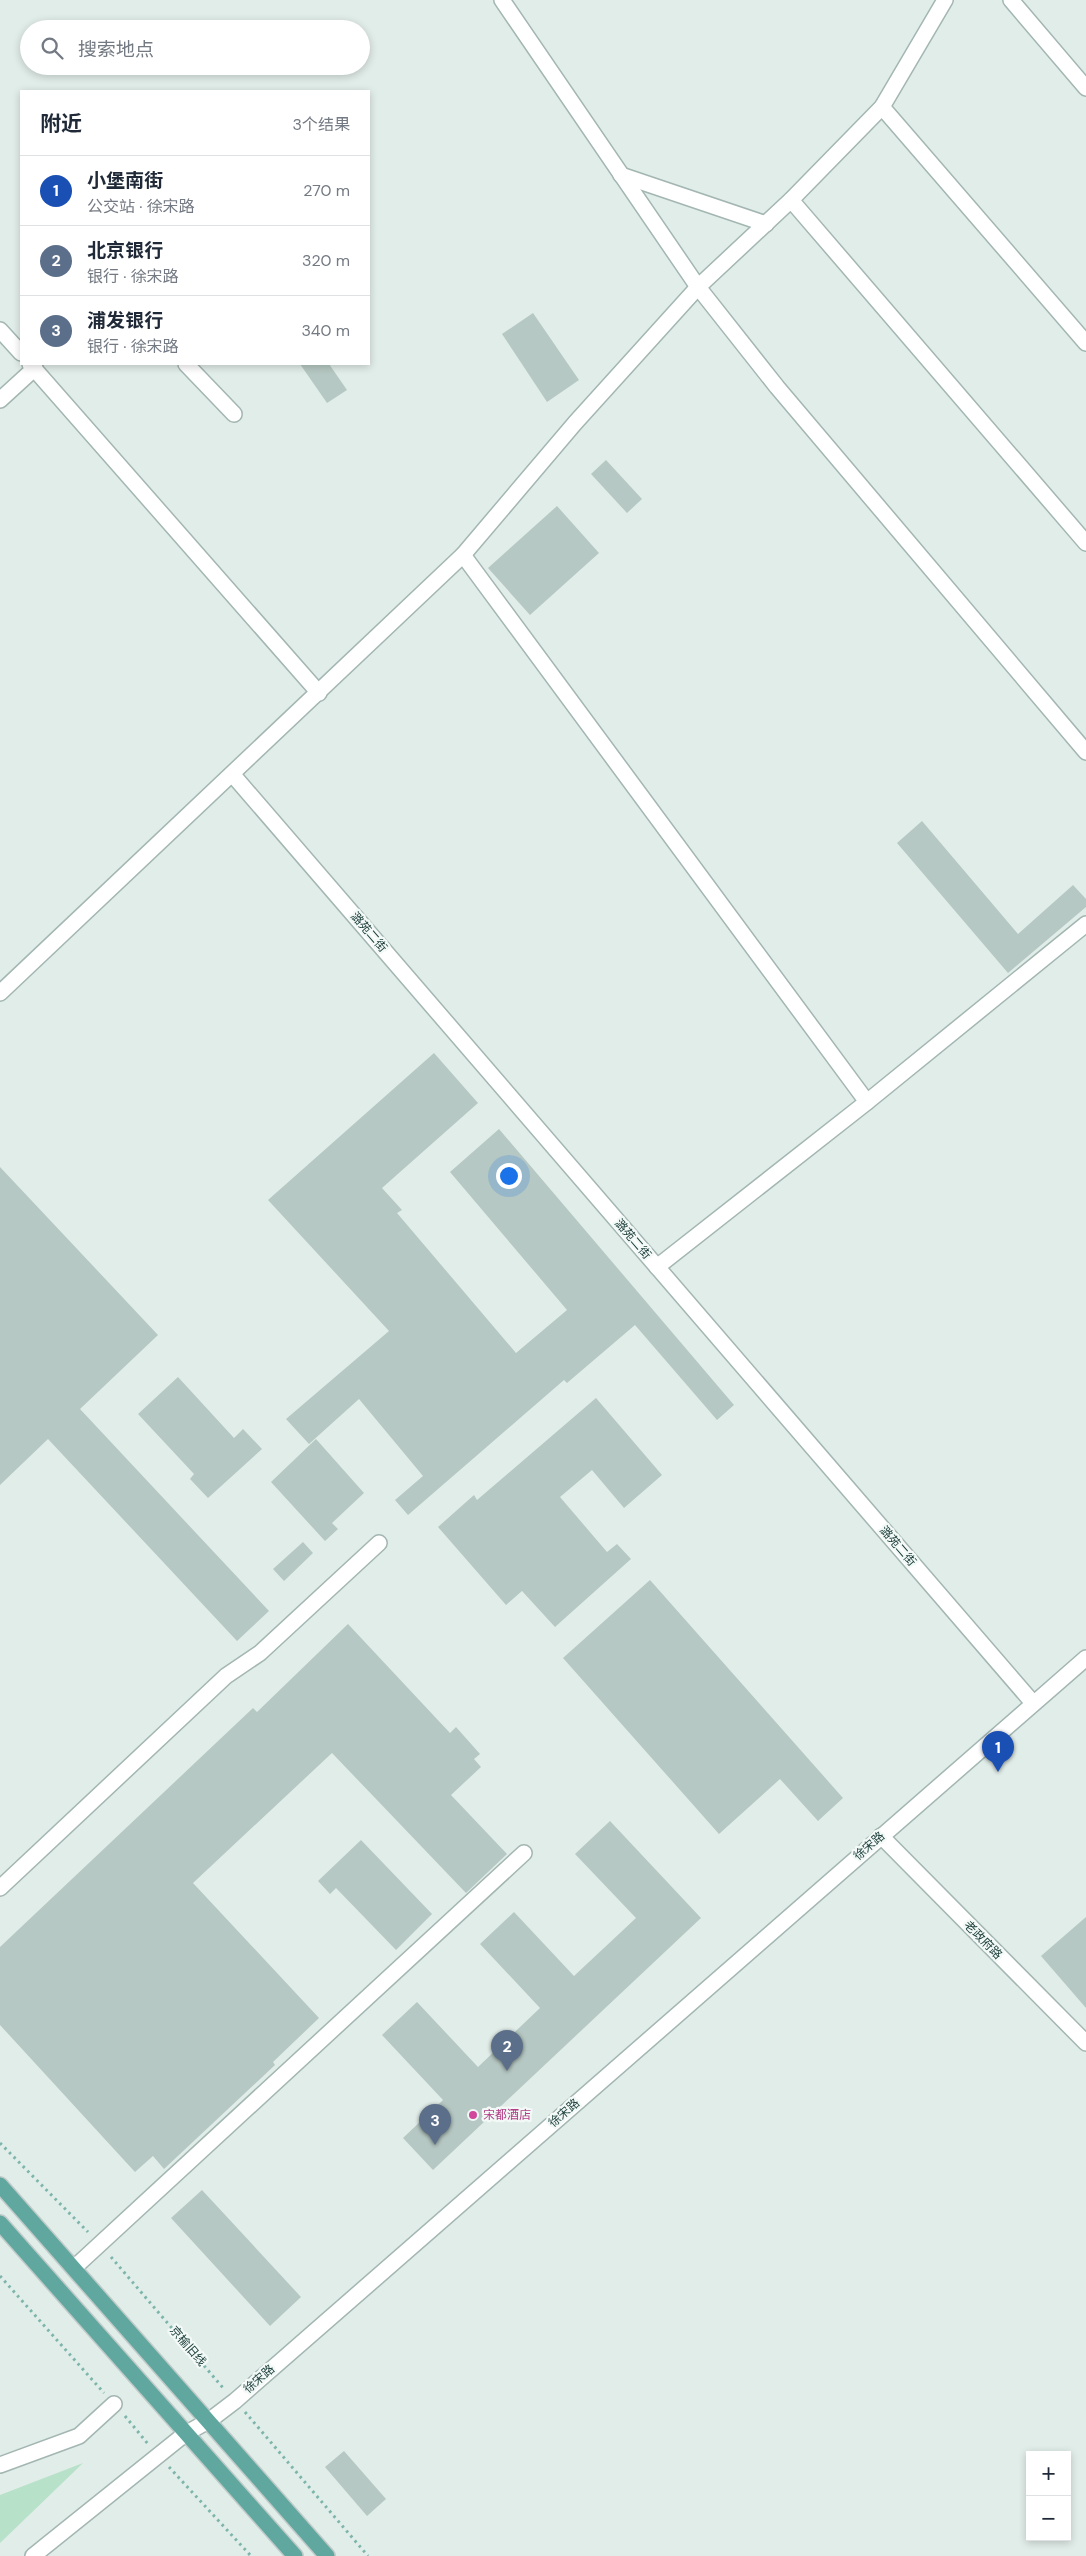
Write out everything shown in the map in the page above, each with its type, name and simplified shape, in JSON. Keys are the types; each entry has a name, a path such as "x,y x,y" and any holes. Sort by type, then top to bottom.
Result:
{"main road":[{"path":"0,2185 210,2420 327,2556"},
{"path":"0,2223 295,2556"}],"street":[{"path":"502,0 698,287 777,387 1086,752"},
{"path":"0,993 233,775 463,555 575,423 698,287 791,200 882,107 945,0"},
{"path":"1012,0 1086,88"},
{"path":"882,107 1086,343"},
{"path":"621,175 766,224"},
{"path":"791,200 1086,544"},
{"path":"0,330 19,345"},
{"path":"187,365 234,414"},
{"path":"0,400 32,366 319,693"},
{"path":"463,555 866,1102"},
{"name":"潞苑二街","path":"233,775 1033,1704"},
{"path":"657,1267 866,1102 1086,924"},
{"path":"0,1888 226,1676 260,1653 379,1543"},
{"name":"徐宋路","path":"33,2556 185,2434 210,2420 235,2400 1086,1658"},
{"name":"老政府路","path":"881,1836 1086,2044"},
{"path":"75,2267 524,1853"},
{"path":"0,2465 79,2436 114,2404"}],"path":[{"name":"京榆旧线","path":"0,2143 101,2245 368,2556"}],"green space":[{"path":"83,2463 0,2543 0,2495"}],"building":[{"path":"533,313 579,380 547,402 502,334"},
{"path":"301,365 330,365 347,390 327,403"},
{"path":"606,460 642,499 627,513 591,474"},
{"path":"557,506 599,553 530,615 488,568"},
{"path":"922,821 1018,934 1073,885 1086,899 1086,907 1008,973 897,843"},
{"path":"434,1053 478,1103 382,1188 402,1210 397,1213 516,1353 567,1310 450,1172 499,1129 734,1405 717,1420 635,1325 567,1383 564,1380 408,1515 395,1500 423,1476 359,1399 309,1444 286,1419 389,1331 268,1200"},
{"path":"0,1167 158,1335 80,1409 269,1611 237,1641 48,1439 0,1485"},
{"path":"178,1377 234,1438 243,1429 262,1449 208,1498 190,1479 194,1474 138,1414"},
{"path":"596,1398 662,1475 624,1508 592,1470 560,1497 607,1552 617,1544 631,1559 555,1627 522,1591 506,1605 438,1527 474,1495 477,1500"},
{"path":"316,1439 364,1493 332,1523 338,1529 325,1541 271,1482"},
{"path":"303,1542 313,1553 284,1581 273,1569"},
{"path":"650,1580 843,1798 818,1821 780,1779 719,1834 563,1658"},
{"path":"348,1624 450,1733 456,1727 480,1754 474,1759 481,1767 451,1795 507,1854 466,1893 332,1753 193,1883 319,2018 273,2062 275,2065 164,2169 153,2156 135,2172 0,2025 0,1947 253,1708 257,1712"},
{"path":"610,1821 701,1918 433,2170 403,2138 443,2100 382,2035 417,2002 478,2067 540,2008 480,1944 514,1912 574,1976 636,1918 575,1854"},
{"path":"361,1840 432,1914 396,1950 336,1888 330,1894 318,1881"},
{"path":"1086,1917 1086,2008 1041,1956"},
{"path":"202,2190 301,2297 270,2326 171,2218"},
{"path":"344,2451 386,2499 367,2516 325,2467"}],"place":[{"name":"小堡南街","path":"998,1772"},
{"name":"北京银行","path":"507,2071"},
{"name":"宋都酒店","path":"473,2115"},
{"name":"浦发银行","path":"435,2145"}]}
